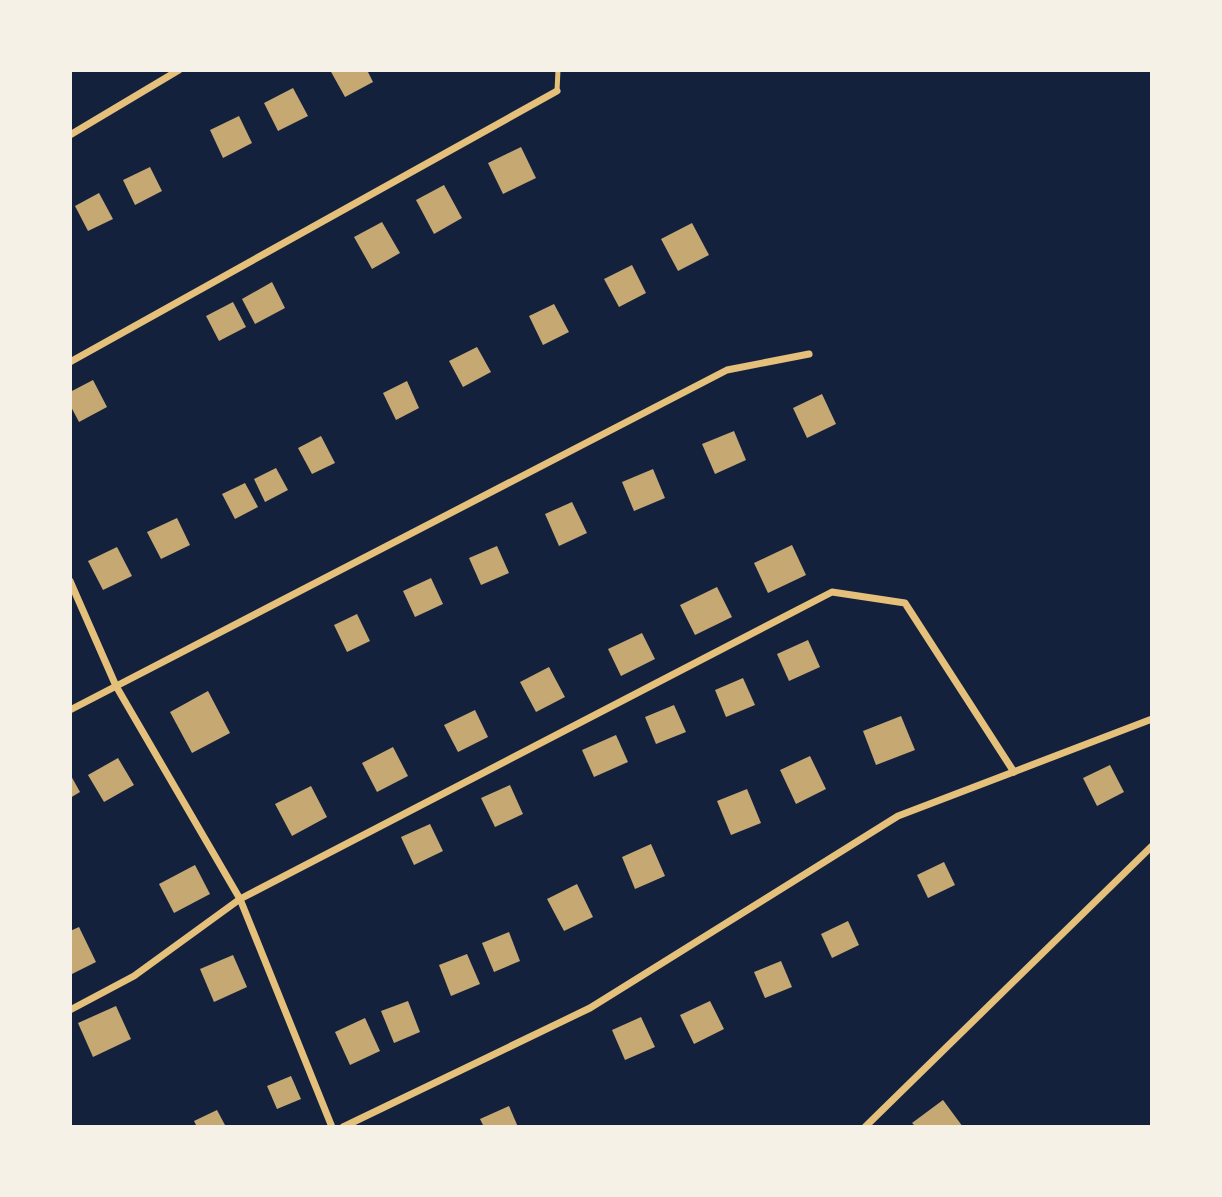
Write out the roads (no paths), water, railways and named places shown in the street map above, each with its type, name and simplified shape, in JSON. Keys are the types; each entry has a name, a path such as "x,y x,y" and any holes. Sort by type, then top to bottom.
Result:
{"street":[{"path":"70,135 179,70"},
{"path":"70,362 557,91"},
{"path":"70,710 727,370 809,354"},
{"path":"70,581 116,686 240,899 332,1127"},
{"path":"70,1010 134,976 240,899 832,592 905,603 1014,772"},
{"path":"343,1127 590,1008 898,816 1152,719"},
{"path":"865,1127 1152,846"}],"lane":[{"path":"557,91 558,70"}]}
